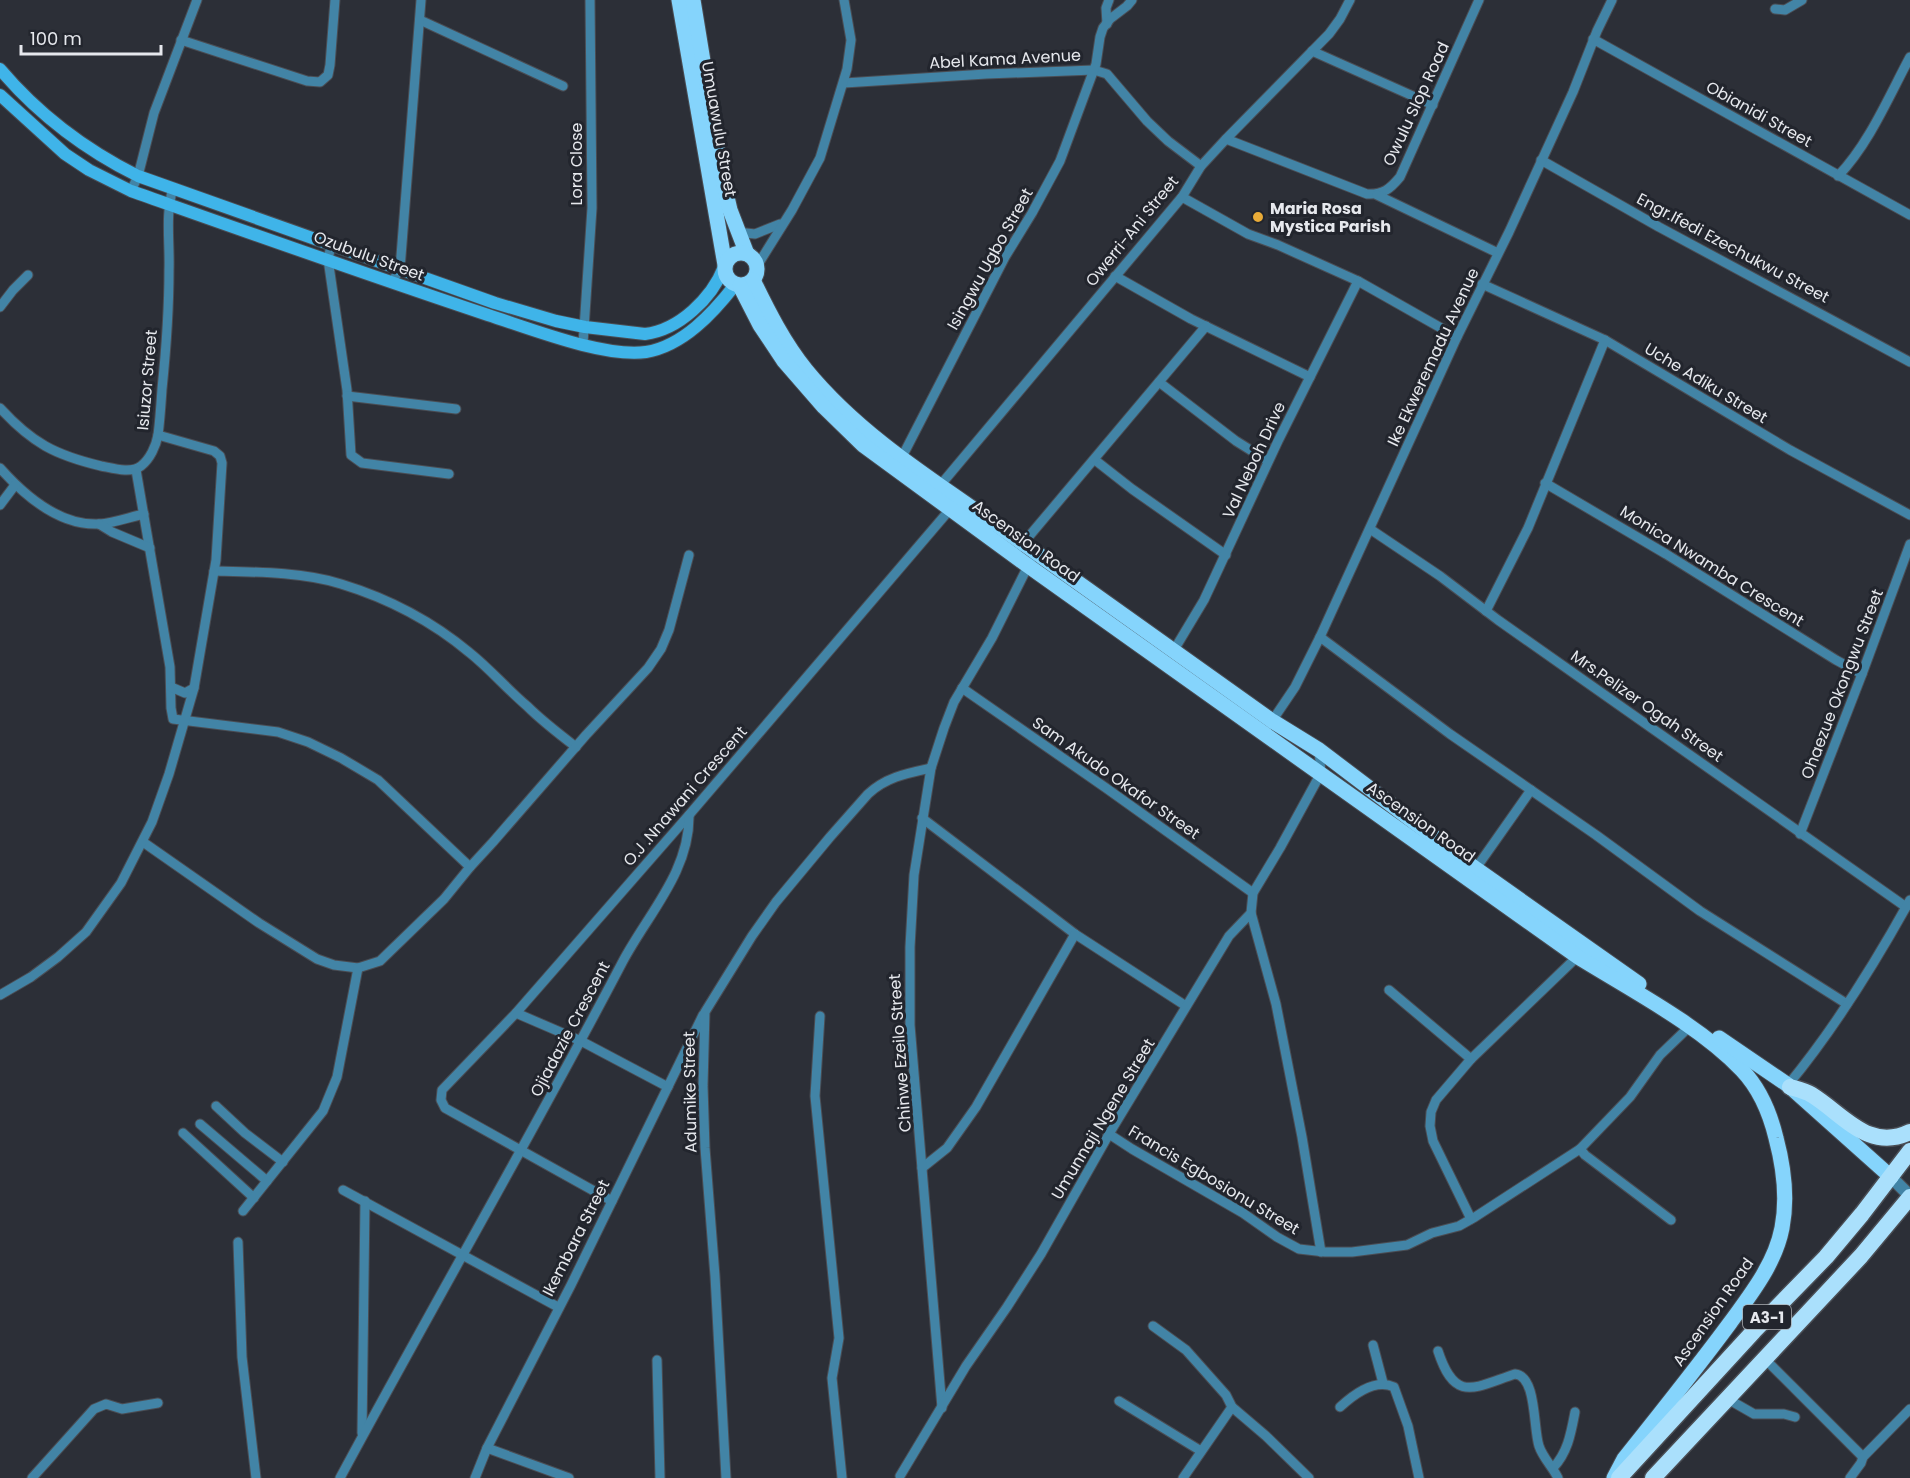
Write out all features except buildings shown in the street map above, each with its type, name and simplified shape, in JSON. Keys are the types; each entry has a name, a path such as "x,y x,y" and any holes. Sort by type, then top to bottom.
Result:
{"highway":[{"path":"1789,1086 1810,1094 1867,1134 1882,1138 1898,1138 1910,1132"},
{"name":"A3-1","path":"1617,1478 1826,1257 1910,1151"},
{"name":"A3-1","path":"1653,1478 1861,1256 1910,1196"}],"main road":[{"name":"Umuawulu Street","path":"679,0 724,266"},
{"name":"Umuawulu Street","path":"693,0 721,171 746,274"},
{"name":"Ozubulu Street","path":"0,69 38,109 108,161 138,176 495,303 556,321 585,327 645,333 666,328 701,304 719,280 724,266"},
{"name":"Ozubulu Street","path":"0,95 65,153 90,170 131,191 524,327 583,344 626,352 644,352 663,347 700,323 746,274"},
{"path":"734,255 746,274 731,283 725,276 724,266 734,255"},
{"name":"Ascension Road","path":"746,274 804,368 823,390 856,422 902,457 937,490"},
{"name":"Ascension Road","path":"746,274 760,325 776,349 824,407 863,445 937,490 1321,773 1472,873 1718,1047 1744,1071 1758,1090 1770,1114 1784,1171 1785,1199 1782,1229 1768,1266 1759,1282 1707,1355 1624,1459 1617,1478"},
{"name":"Ascension Road","path":"1032,559 1174,650 1272,721 1319,750 1472,873"},
{"name":"Ascension Road","path":"1581,952 1789,1086 1891,1177"}],"street":[{"path":"131,191 138,176 154,113 197,0"},
{"path":"182,40 307,81 320,82 328,75 335,0"},
{"path":"392,282 400,269 421,0"},
{"name":"Lora Close","path":"583,344 592,208 590,0"},
{"name":"Ozubulu Street","path":"746,274 792,210 820,158 844,83 851,40 844,0"},
{"path":"1107,24 1106,8 1109,0"},
{"path":"1107,24 1132,0"},
{"name":"Owerri-Ani Street","path":"937,490 1182,197 1201,166 1312,51 1334,26 1350,0"},
{"name":"Owulu Slop Road","path":"1377,195 1386,191 1400,177 1479,0"},
{"name":"Ike Ekweremadu Avenue","path":"1272,721 1295,687 1320,638 1457,337 1573,92 1593,39 1612,0"},
{"path":"1775,9 1785,10 1802,0"},
{"path":"420,20 563,86"},
{"name":"Isingwu Ugbo Street","path":"902,457 1005,257 1060,161 1094,70 1100,37 1107,24"},
{"name":"Obianidi Street","path":"1593,39 1910,215"},
{"path":"1312,51 1433,105"},
{"path":"1838,176 1850,164 1910,57"},
{"name":"Abel Kama Avenue","path":"844,83 986,74 1094,70 1104,72 1161,135 1201,166"},
{"path":"1226,139 1345,186 1377,195 1498,253"},
{"name":"Engr.Ifedi Ezechukwu Street","path":"1541,160 1659,227 1910,362"},
{"name":"Isiuzor Street","path":"136,470 150,455 158,435 165,363 169,282 168,204 173,188"},
{"path":"1182,197 1248,234 1358,281 1457,337"},
{"path":"737,232 755,234 764,232 782,222"},
{"path":"331,246 328,259 347,396 351,455 362,463 448,474"},
{"path":"0,307 28,275"},
{"path":"1115,276 1206,326 1310,377"},
{"name":"Val Neboh Drive","path":"1174,650 1204,600 1268,461 1358,281"},
{"name":"Uche Adiku Street","path":"1482,284 1605,340 1790,450 1910,515"},
{"path":"1018,548 1095,460 1206,326"},
{"path":"1486,611 1528,528 1605,340"},
{"path":"1160,382 1236,441 1268,461"},
{"path":"347,396 456,409"},
{"path":"0,408 27,435 48,449 75,460 136,470 170,668 171,716 173,719 278,732 308,742 341,758 378,780 470,867"},
{"path":"0,995 31,977 86,932 121,883 143,842 169,774 194,688 214,571 222,464 220,456 214,451 158,435"},
{"path":"1095,460 1140,495 1226,555"},
{"path":"0,468 15,485 65,518 77,522 99,524 144,514"},
{"name":"Monica Nwamba Crescent","path":"1545,483 1862,674"},
{"path":"0,505 15,485"},
{"name":"O.J .Nnawani Crescent","path":"522,1149 445,1108 441,1100 442,1090 516,1013 689,815 955,503"},
{"path":"99,524 150,548"},
{"name":"Mrs.Pelizer Ogah Street","path":"1370,529 1440,576 1800,834 1908,904"},
{"name":"Ohaezue Okongwu Street","path":"1800,834 1910,544"},
{"path":"143,842 305,953 334,965 358,968 380,961 444,899 648,668 661,649 669,630 689,555"},
{"name":"Chinwe Ezeilo Street","path":"942,1408 930,1286 910,1025 909,947 914,875 931,768 944,728 954,702 992,638 1032,559"},
{"path":"214,571 273,574 340,584 406,611 471,653 528,707 576,747"},
{"path":"1320,638 1450,734 1596,835 1700,911 1847,1004"},
{"path":"171,687 185,693 194,688"},
{"name":"Sam Akudo Okafor Street","path":"962,688 1253,893"},
{"path":"1319,750 1321,773 1253,893 1251,913 1280,1024 1321,1252"},
{"name":"Adumike Street","path":"726,1478 715,1276 705,1148 703,1086 705,1012 776,902 868,794 895,777 931,768"},
{"path":"1472,873 1531,790"},
{"name":"Ojiadazie Crescent","path":"340,1478 522,1149 627,953 665,895 689,836 689,815"},
{"path":"922,818 1075,934 1186,1006"},
{"path":"1789,1086 1847,1004 1908,904"},
{"name":"Umunnaji Ngene Street","path":"900,1476 966,1366 1041,1254 1109,1134 1229,936 1251,913"},
{"path":"922,1168 947,1148 976,1107 1075,934"},
{"path":"1471,1220 1437,1150 1430,1126 1431,1112 1436,1100 1471,1059 1581,952"},
{"path":"243,1211 323,1111 332,1092 337,1077 358,968"},
{"path":"1389,990 1471,1059"},
{"name":"Ikembara Street","path":"475,1478 487,1448 705,1012"},
{"path":"516,1013 581,1041 668,1087"},
{"path":"820,1016 815,1096 839,1338 832,1387 842,1478"},
{"name":"Francis Egbosionu Street","path":"1109,1134 1299,1249 1321,1252 1362,1251 1407,1245 1432,1233 1454,1228 1471,1220 1580,1149 1630,1097 1660,1055 1689,1027"},
{"path":"216,1106 245,1133 283,1162"},
{"path":"200,1124 267,1181"},
{"path":"183,1133 254,1198"},
{"path":"522,1149 612,1201"},
{"path":"1580,1149 1671,1220"},
{"path":"1891,1177 1910,1196"},
{"path":"343,1190 558,1307"},
{"path":"362,1437 365,1201"},
{"path":"238,1242 242,1357 256,1478"},
{"path":"1154,1326 1186,1350 1226,1395 1232,1407 1309,1478"},
{"path":"1373,1345 1383,1383"},
{"path":"1438,1351 1444,1371 1459,1386 1477,1387 1520,1374 1532,1396 1539,1446 1558,1478"},
{"path":"1764,1358 1863,1457"},
{"path":"657,1360 660,1478"},
{"path":"1340,1407 1352,1396 1383,1383 1394,1387 1408,1426 1419,1478"},
{"path":"1726,1398 1754,1414 1784,1414 1795,1417"},
{"path":"1119,1401 1201,1451"},
{"path":"32,1478 94,1409 106,1404 122,1409 158,1403"},
{"path":"1183,1478 1232,1407"},
{"path":"1852,1477 1863,1457 1910,1409"},
{"path":"1553,1468 1560,1460 1568,1443 1575,1412"},
{"path":"487,1448 569,1478"}],"place":[{"name":"Maria Rosa Mystica Parish","path":"1258,217"}]}
